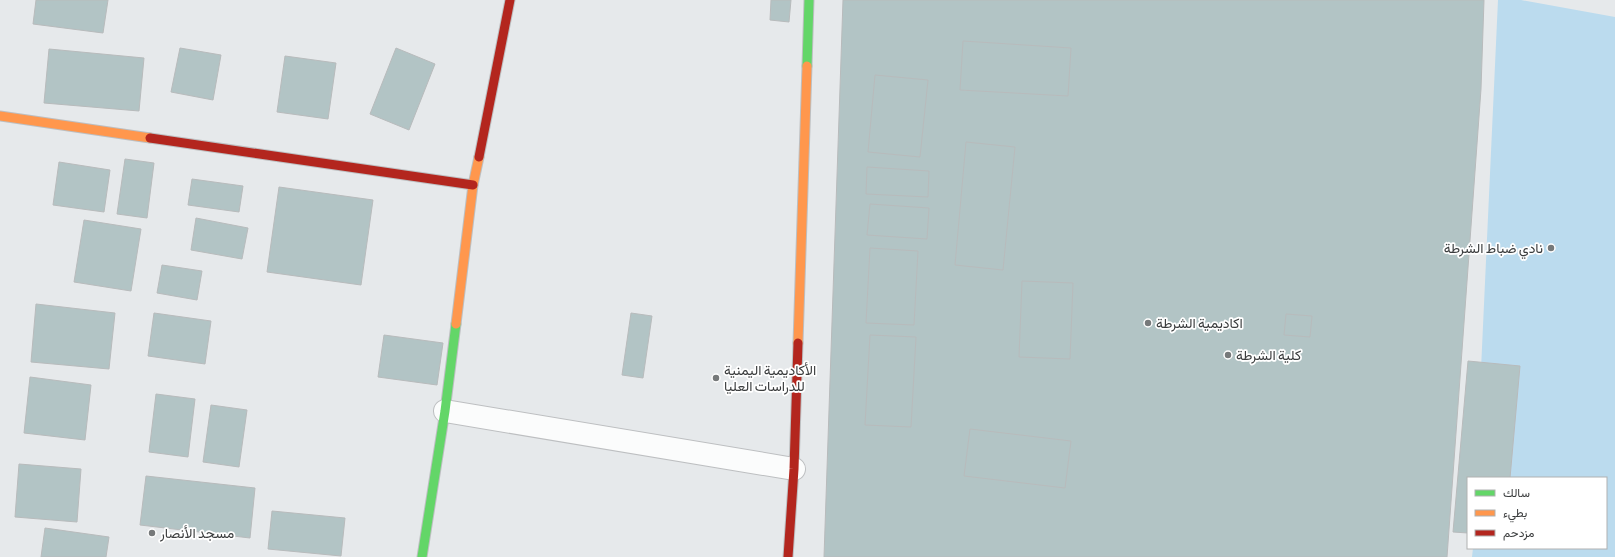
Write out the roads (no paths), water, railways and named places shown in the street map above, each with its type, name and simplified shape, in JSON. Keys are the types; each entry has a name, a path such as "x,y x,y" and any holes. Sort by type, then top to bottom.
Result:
{"street":[{"path":"422,557 445,411 473,185 510,0"},
{"path":"788,557 794,469 809,0"},
{"path":"0,116 473,185"},
{"path":"445,411 794,469"}],"place":[{"name":"نادي ضباط الشرطة","path":"1551,248"},
{"name":"اكاديمية الشرطة","path":"1148,323"},
{"name":"كلية الشرطة","path":"1228,355"},
{"name":"الأكاديمية اليمنية للدراسات العليا","path":"716,378"},
{"name":"مسجد الأنصار","path":"152,533"}]}
